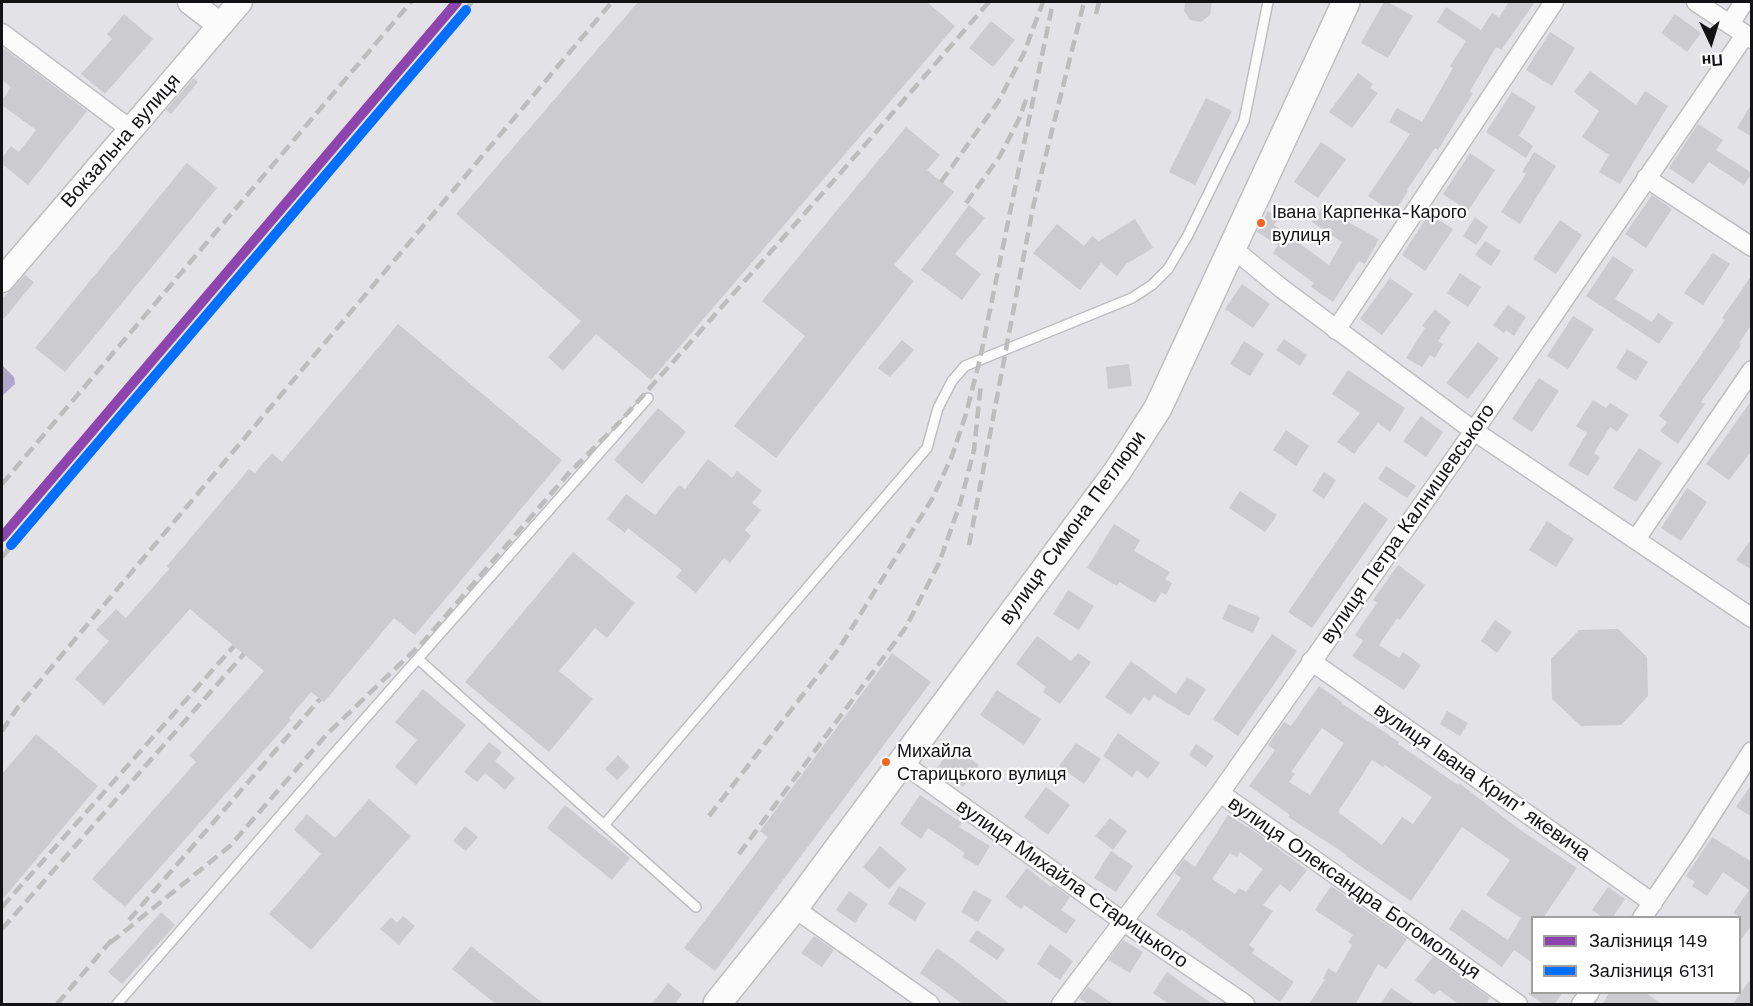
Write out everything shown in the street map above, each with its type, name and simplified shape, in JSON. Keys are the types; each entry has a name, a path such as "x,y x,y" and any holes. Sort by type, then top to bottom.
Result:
{"main road":[{"name":"вулиця Симона Петлюри","path":"717,1005 794,908 1117,472 1158,408 1346,2"}],"street":[{"path":"190,2 220,25"},
{"name":"Вокзальна вулиця","path":"2,280 240,2"},
{"path":"1336,330 1554,2"},
{"path":"1696,2 1742,33"},
{"name":"вулиця Петра Калнишевського","path":"1061,1005 1220,793 1474,431 1742,33 1744,2"},
{"path":"2,33 130,129"},
{"path":"1646,178 1752,248"},
{"path":"1231,247 1336,330 1474,431 1752,618"},
{"path":"1636,539 1752,370"},
{"name":"вулиця Івана Крипʼякевича","path":"1311,661 1648,910"},
{"path":"1648,910 1752,751"},
{"name":"вулиця Михайла Старицького","path":"901,762 1124,922 1245,1005"},
{"name":"вулиця Олександра Богомольця","path":"1220,793 1518,1005"},
{"path":"794,908 930,1005"}],"lane":[{"path":"604,825 927,448 938,408 951,381 965,366 1132,298 1152,285 1168,269 1188,235 1244,121 1268,2"},
{"path":"117,1005 648,398"},
{"path":"418,659 696,907"}],"shaded area":[{"path":"2,365 14,377 15,384 2,396"}],"building":[{"path":"638,2 927,2 955,26 651,380 596,334 563,371 548,357 581,321 456,214"},
{"path":"1185,2 1212,2 1210,15 1201,22 1190,20 1184,11"},
{"path":"1384,2 1413,16 1388,58 1361,43"},
{"path":"1509,2 1535,2 1501,50 1496,47 1470,91 1473,93 1438,150 1435,148 1394,213 1368,196 1410,134 1389,122 1397,108 1422,122 1453,68 1450,66 1466,41 1437,22 1446,7 1481,30 1492,13 1499,17"},
{"path":"124,14 153,39 105,94 81,74 112,39 107,34"},
{"path":"1675,14 1701,33 1687,52 1661,33"},
{"path":"991,21 1015,40 993,67 969,48"},
{"path":"1550,32 1575,48 1552,86 1526,70"},
{"path":"2,47 87,111 28,185 2,164 2,158 11,146 19,152 36,130 2,105 11,87 2,80"},
{"path":"1590,71 1636,105 1645,91 1668,106 1620,184 1599,172 1609,155 1582,137 1599,111 1574,92"},
{"path":"1358,73 1373,84 1370,88 1378,93 1352,128 1329,112"},
{"path":"194,78 198,82 171,114 166,110"},
{"path":"1512,92 1536,107 1519,136 1533,146 1526,158 1486,132"},
{"path":"1206,98 1232,111 1195,185 1169,172"},
{"path":"1752,103 1752,137 1737,128"},
{"path":"1698,124 1723,140 1716,150 1752,173 1744,185 1709,162 1693,184 1669,168"},
{"path":"906,127 940,155 927,170 954,192 894,265 914,281 776,458 734,426 805,336 762,301"},
{"path":"1321,142 1346,159 1318,198 1294,182"},
{"path":"1534,152 1556,166 1520,224 1501,212 1526,174 1522,172"},
{"path":"1470,153 1495,170 1468,211 1443,194"},
{"path":"187,163 217,188 65,372 35,348"},
{"path":"1652,195 1672,209 1646,248 1625,234"},
{"path":"1325,203 1348,217 1346,221 1379,239 1365,264 1359,261 1333,302 1311,287 1314,283 1273,253 1278,245 1257,232 1268,211 1279,218 1274,225 1329,265 1342,242 1312,222"},
{"path":"969,205 985,218 955,254 981,274 962,300 921,270"},
{"path":"1429,214 1453,229 1425,271 1402,255"},
{"path":"1475,217 1488,227 1476,245 1463,236"},
{"path":"1135,219 1153,248 1126,264 1117,276 1101,263 1080,290 1033,253 1057,224 1084,246 1092,236 1099,241"},
{"path":"1560,220 1582,235 1556,274 1533,259"},
{"path":"1485,241 1501,251 1491,266 1475,255"},
{"path":"1713,253 1730,264 1703,305 1684,293"},
{"path":"1613,256 1634,270 1615,299 1652,322 1658,313 1673,323 1659,344 1586,296"},
{"path":"1460,273 1481,287 1468,307 1447,293"},
{"path":"25,275 34,282 2,321 2,299"},
{"path":"1752,275 1752,324 1739,343 1741,345 1701,402 1705,404 1678,444 1660,431 1667,422 1659,416 1725,320 1722,318"},
{"path":"1390,278 1413,294 1382,335 1360,319"},
{"path":"1242,284 1270,304 1253,328 1225,309"},
{"path":"1508,305 1526,317 1514,336 1506,330 1504,333 1493,325"},
{"path":"1435,309 1451,322 1438,341 1443,344 1435,358 1430,355 1422,367 1406,358 1425,328 1422,326"},
{"path":"1573,316 1594,329 1568,369 1547,356"},
{"path":"398,324 562,460 415,635 394,618 324,702 311,692 289,718 291,720 125,907 92,879 196,762 189,756 264,671 190,609 104,705 75,679 109,641 96,630 116,609 126,618 169,569 167,566 249,469 255,473 272,453 282,462"},
{"path":"1284,339 1307,355 1300,366 1276,350"},
{"path":"902,340 914,350 890,377 878,368"},
{"path":"1244,341 1264,354 1250,376 1230,364"},
{"path":"1478,342 1499,358 1468,399 1446,383"},
{"path":"1627,349 1648,362 1636,381 1616,368"},
{"path":"1129,364 1132,386 1108,389 1106,367"},
{"path":"1348,370 1405,408 1390,432 1378,423 1354,454 1337,442 1360,413 1332,394"},
{"path":"1539,378 1559,391 1532,432 1512,419"},
{"path":"1593,400 1606,408 1610,403 1629,415 1617,432 1610,427 1594,453 1600,457 1588,476 1568,465 1587,433 1576,426"},
{"path":"1752,400 1752,450 1729,480 1706,464"},
{"path":"658,408 686,432 642,484 614,460"},
{"path":"1421,416 1443,432 1426,457 1403,441"},
{"path":"1286,430 1309,446 1296,466 1273,450"},
{"path":"1639,448 1662,463 1636,502 1613,488"},
{"path":"708,459 732,478 737,471 762,491 752,503 761,510 745,530 751,536 730,563 724,558 696,593 676,577 682,570 628,528 625,533 607,519 626,494 655,515 679,485 685,489"},
{"path":"1386,466 1416,486 1407,498 1378,479"},
{"path":"1324,472 1336,480 1324,499 1312,491"},
{"path":"1687,488 1707,502 1681,541 1661,528"},
{"path":"1240,491 1277,515 1265,532 1229,508"},
{"path":"1364,502 1388,519 1312,628 1288,612"},
{"path":"1547,521 1574,539 1556,567 1529,550"},
{"path":"1114,524 1140,540 1134,551 1170,572 1165,579 1172,583 1166,595 1162,592 1155,603 1119,582 1117,586 1087,568"},
{"path":"1752,538 1752,570 1736,560"},
{"path":"573,552 635,603 607,638 595,628 559,671 593,699 549,752 465,682"},
{"path":"1398,565 1425,585 1400,620 1397,618 1379,645 1399,658 1403,652 1421,665 1404,690 1352,656 1363,641 1355,635 1377,603 1373,600"},
{"path":"1068,590 1094,606 1079,630 1053,614"},
{"path":"1229,604 1260,617 1253,633 1222,619"},
{"path":"1495,620 1512,632 1497,653 1481,641"},
{"path":"1618,629 1647,657 1648,696 1621,725 1581,726 1552,699 1551,659 1579,630"},
{"path":"1272,634 1297,651 1238,736 1213,719"},
{"path":"1037,636 1071,661 1078,653 1091,662 1060,704 1043,692 1046,687 1016,664"},
{"path":"892,653 931,682 715,971 684,948 768,837 760,831"},
{"path":"1131,661 1176,694 1187,677 1206,689 1189,716 1154,695 1149,701 1144,697 1131,715 1105,697"},
{"path":"1319,686 1399,742 1398,744 1458,785 1459,783 1519,829 1577,868 1544,916 1531,916 1531,962 1514,950 1502,967 1449,929 1462,909 1508,940 1521,918 1486,895 1510,860 1462,827 1411,901 1347,855 1288,817 1290,815 1249,786 1275,750 1268,745 1284,722 1291,726","holes":["1322,728 1344,743 1310,795 1289,782 1295,774 1291,772","1372,760 1383,767 1385,765 1432,797 1413,824 1402,817 1382,845 1338,812"]},
{"path":"423,689 466,725 416,785 395,767 417,740 395,722"},
{"path":"997,690 1041,719 1024,745 980,715"},
{"path":"1447,711 1468,723 1460,736 1440,724"},
{"path":"1118,733 1160,763 1148,779 1137,770 1132,777 1103,756"},
{"path":"36,734 98,786 2,900 2,774"},
{"path":"489,742 502,752 495,761 515,778 505,790 485,773 477,782 464,772"},
{"path":"1076,743 1101,759 1084,784 1059,766"},
{"path":"1196,744 1214,756 1206,767 1189,755"},
{"path":"953,746 979,765 963,787 937,768"},
{"path":"618,755 630,767 617,780 605,769"},
{"path":"1752,784 1752,817 1736,807"},
{"path":"1046,787 1070,805 1048,835 1024,817"},
{"path":"920,795 962,823 959,827 990,846 978,866 962,857 965,853 928,828 921,839 900,824"},
{"path":"369,799 411,836 311,950 269,914 321,854 294,830 307,814 335,838"},
{"path":"565,805 630,858 612,880 547,828"},
{"path":"1228,815 1307,870 1290,892 1280,884 1263,905 1273,911 1249,945 1255,949 1252,953 1294,982 1280,1002 1181,929 1180,931 1156,915 1181,878 1174,873 1184,859 1195,867","holes":["1240,852 1263,869 1246,892 1239,888 1235,894 1212,879 1230,853 1237,857"]},
{"path":"1110,818 1127,831 1113,850 1095,836"},
{"path":"465,826 478,837 466,851 453,841"},
{"path":"1712,837 1752,862 1752,925 1741,940 1741,916 1733,913 1749,890 1723,872 1707,896 1692,886 1695,882 1686,876"},
{"path":"880,846 907,869 889,889 863,867"},
{"path":"1111,851 1133,866 1116,892 1094,878"},
{"path":"1027,868 1051,887 1053,885 1070,897 1061,910 1076,920 1066,934 1024,905 1021,909 1005,897"},
{"path":"899,886 926,903 915,921 888,904"},
{"path":"1331,886 1407,939 1386,969 1378,964 1355,1005 1308,1005 1325,980 1323,979 1328,968 1336,973 1352,945 1348,942 1353,935 1315,910"},
{"path":"1608,887 1625,899 1613,916 1601,916 1592,910"},
{"path":"974,890 992,900 978,922 961,912"},
{"path":"849,891 868,904 855,923 836,910"},
{"path":"161,912 175,925 122,984 108,972"},
{"path":"403,916 415,926 399,945 380,929 391,917 397,923"},
{"path":"977,930 1005,949 997,960 969,941"},
{"path":"814,936 834,950 822,967 801,953"},
{"path":"1123,940 1143,952 1130,973 1108,960"},
{"path":"1050,944 1073,961 1060,980 1037,964"},
{"path":"471,946 545,1005 497,1005 452,969"},
{"path":"937,948 1011,1005 964,1005 920,973"},
{"path":"1433,957 1490,998 1486,1005 1460,1005 1439,990 1434,995 1415,980"},
{"path":"1167,972 1214,1005 1170,1005 1153,993"},
{"path":"1752,977 1752,1005 1732,1005"},
{"path":"668,983 682,994 674,1005 651,1005"},
{"path":"1088,987 1115,1005 1089,1005 1079,998"},
{"path":"1391,988 1416,1005 1380,1005"},
{"path":"1527,993 1561,994 1554,1005 1545,1005"},
{"path":"1608,994 1647,994 1663,1005 1602,1005"}],"railway":[{"path":"2,484 411,2"},
{"path":"2,557 472,2"},
{"path":"2,731 18,707 612,2"},
{"path":"110,943 230,846 327,734 423,642 568,474 617,425 989,2"},
{"path":"941,182 998,102 1024,53 1043,2"},
{"path":"709,816 840,647 932,499 952,456 966,414 980,359 1053,2"},
{"path":"969,545 1033,207 1084,2"},
{"path":"1096,14 1099,2"},
{"path":"966,203 1000,156 1019,119 1027,97"},
{"path":"739,854 906,627 939,563 960,504 974,450 981,383"},
{"path":"2,907 234,646"},
{"path":"2,929 244,654"},
{"path":"129,920 320,699"},
{"path":"57,1004 115,936"}],"rail line":[{"name":"149","path":"2,537 457,2"},
{"name":"6131","path":"11,545 466,10"}],"place":[{"name":"Івана Карпенка-Карого вулиця","path":"1261,223"},
{"name":"Михайла Старицького вулиця","path":"886,762"}]}
